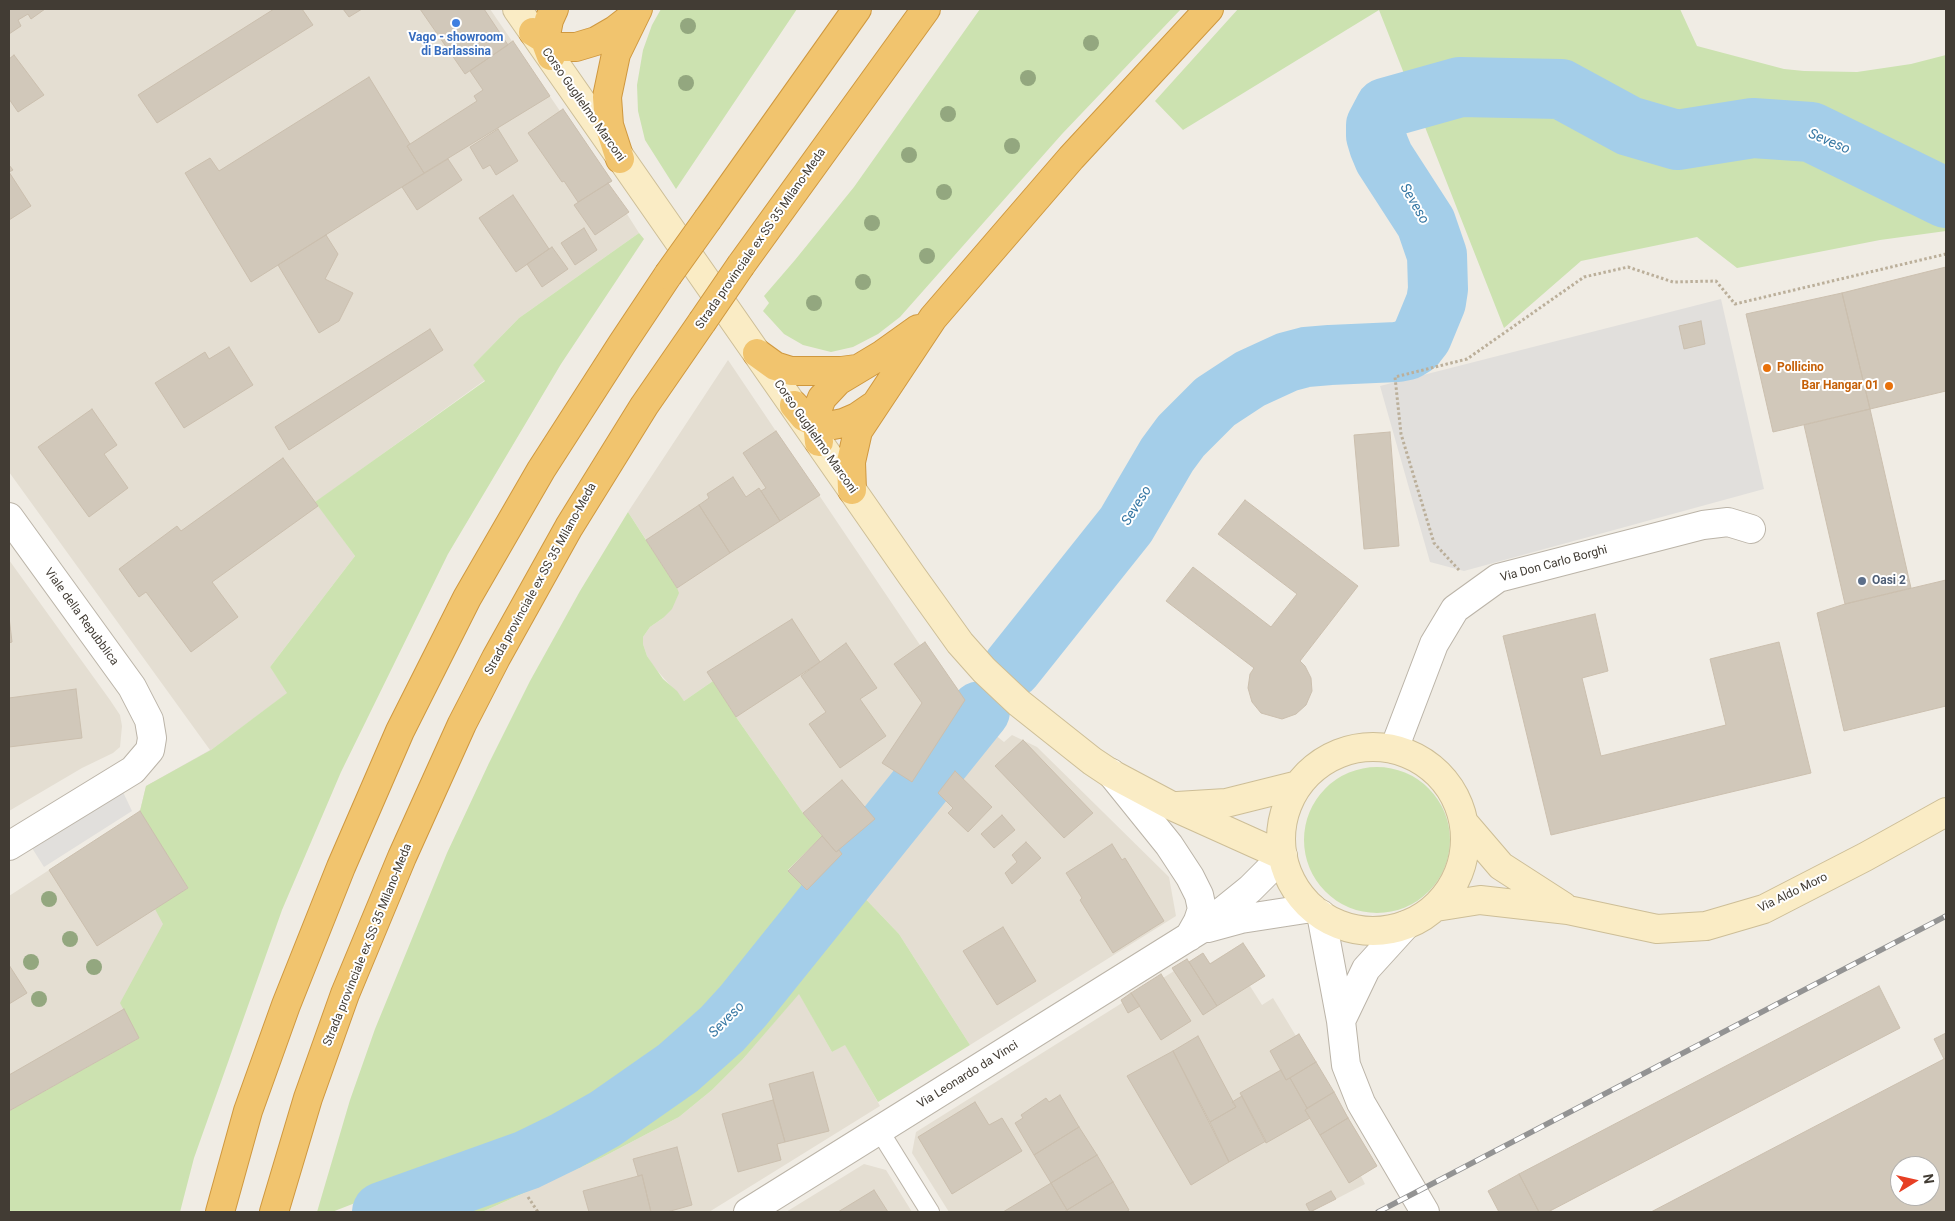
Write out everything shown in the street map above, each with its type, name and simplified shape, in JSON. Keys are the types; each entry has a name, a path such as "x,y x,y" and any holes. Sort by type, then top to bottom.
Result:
{"highway":[{"path":"554,9 549,20 543,45 576,47 596,41 614,30 636,12"},
{"path":"220,1212 246,1120 286,1005 330,893 400,731 467,598 536,478 586,398 668,275 858,9"},
{"name":"Strada provinciale ex SS 35 Milano-Meda","path":"274,1212 308,1098 345,994 398,866 462,724 509,633 569,527 644,406 741,265 926,9"},
{"path":"908,35 932,9"},
{"path":"852,490 851,462 858,431 933,318 1071,158 1209,9"},
{"path":"620,158 609,125 607,97 616,54 636,12"},
{"path":"818,432 818,408 822,398 838,381 906,339 933,318"},
{"path":"757,353 775,366 791,371 841,372 856,369"},
{"path":"818,432 828,426 843,423 857,417 875,404"},
{"path":"794,405 818,432"}],"street":[{"name":"Corso Guglielmo Marconi","path":"516,9 794,405"},
{"name":"Corso Guglielmo Marconi","path":"818,432 852,490 960,643 984,670 1019,703 1110,773 1172,806 1283,856"},
{"name":"Viale della Repubblica","path":"9,517 132,687 149,720 152,738 150,750 133,770 9,846"},
{"name":"Via Don Carlo Borghi","path":"1394,749 1434,644 1454,609 1498,578 1703,525 1728,522 1751,529"},
{"path":"1367,746 1394,749 1420,758 1441,776 1456,798 1465,824 1464,855 1454,883 1436,907 1422,918 1406,925 1384,930 1362,930 1340,925 1316,911 1294,886 1287,871 1283,856 1282,831 1287,807 1298,786 1317,766 1340,752 1367,746"},
{"path":"1110,773 1169,845 1190,877 1199,895 1202,909 1193,934"},
{"path":"1172,806 1226,803 1298,786"},
{"name":"Via Aldo Moro","path":"1436,907 1480,900 1568,910 1656,928 1706,926 1764,909 1865,858 1946,812"},
{"name":"Via Aldo Moro","path":"1465,824 1501,866 1568,910"},
{"path":"1193,934 1250,889 1283,856"},
{"path":"1193,934 1241,919 1316,911"},
{"path":"1316,911 1342,1021 1346,1065 1361,1103 1425,1212"},
{"path":"1342,1021 1366,970 1406,925"},
{"name":"Via Leonardo da Vinci","path":"748,1212 1193,934"}],"lane":[{"path":"879,1130 930,1212"}],"path":[{"path":"1479,591 1434,542 1401,434 1395,377 1468,359 1584,277 1628,267 1673,282 1716,281 1735,304 1946,254"},
{"path":"528,1197 538,1212"}],"shaded area":[{"path":"9,9 490,9 560,111 563,109 612,181 608,184 639,233 519,318 473,365 485,380 316,502 355,556 270,667 288,693 211,750 154,1029 9,1111 9,896 140,811 146,786 210,750 9,472"},
{"path":"1721,299 1764,489 1464,571 1430,562 1380,386"},
{"path":"728,360 920,645 925,642 965,700 912,782 906,779 875,819 840,850 842,854 807,890 788,871 822,836 803,813 713,681 684,701 654,667 647,656 643,644 643,637 650,627 663,618 677,587 628,512"},
{"path":"9,560 110,700 120,715 122,726 120,747 113,753 82,768 9,811"},
{"path":"989,730 1004,742 1012,735 1037,747 1169,877 1176,916 970,1045 899,934 859,892"},
{"path":"123,792 132,811 44,867 32,848"},
{"path":"1243,943 1265,976 1250,986 1262,1005 1273,998 1296,1036 1299,1034 1377,1166 1361,1176 1365,1184 1311,1212 949,1212 912,1153 916,1132 1122,1003 1121,1000 1161,974 1163,978 1174,971 1172,968 1187,959 1189,962 1203,953 1210,963"},
{"path":"799,993 832,1052 845,1044 880,1106 709,1212 482,1212 601,1158 679,1117 712,1090 743,1059"},
{"path":"864,1164 886,1170 912,1212 786,1212"}],"green space":[{"path":"661,9 797,9 676,189 645,140 638,111 637,85 643,50 652,25"},
{"path":"980,9 1181,9 1062,134 900,317 878,334 853,347 831,352 803,345 784,334 763,311 769,303 764,296 854,187"},
{"path":"1238,9 1680,9 1697,46 1784,69 1857,72 1911,64 1946,55 1946,231 1880,240 1737,268 1697,237 1581,261 1504,328 1379,10 1183,130 1155,101"},
{"path":"639,233 644,239 561,364 448,554 341,772 282,910 194,1158 180,1212 9,1212 9,1111 139,1038 120,1003 163,924 155,909 188,888 140,811 146,786 211,750 287,693 270,667 355,556 315,502 485,381 473,365 519,318"},
{"path":"628,512 679,593 672,609 650,627 643,637 647,656 663,679 677,691 684,701 713,681 803,813 822,836 788,870 807,890 799,915 727,992 679,1048 641,1077 590,1109 557,1129 486,1159 373,1196 332,1212 317,1212 350,1100 375,1029 447,853 530,681 580,591"},
{"path":"1377,767 1391,768 1405,773 1418,779 1429,788 1438,799 1444,812 1449,826 1449,854 1444,868 1438,881 1429,892 1418,901 1405,907 1391,912 1377,913 1363,912 1349,907 1336,901 1325,892 1316,881 1310,868 1305,854 1304,840 1305,826 1310,812 1316,799 1325,788 1336,779 1349,773 1363,768"},
{"path":"859,892 899,934 970,1045 878,1102 845,1045 832,1052 799,994 743,1059 712,1090 679,1117 601,1158 482,1212 430,1212 592,1140 629,1121 683,1087 733,1041"}],"building":[{"path":"9,9 45,9 31,19 28,14 18,20 21,26 9,34"},
{"path":"274,9 302,9 313,25 157,123 138,95"},
{"path":"343,9 362,9 349,17"},
{"path":"420,9 484,9 508,45 465,74"},
{"path":"513,41 550,96 424,173 407,146 477,101 474,96 483,90 470,71"},
{"path":"14,55 44,95 18,112 9,99 9,59"},
{"path":"369,77 410,144 407,146 424,173 251,282 185,173 210,158 219,171"},
{"path":"563,109 612,181 578,202 528,133"},
{"path":"498,129 518,161 496,175 490,165 483,169 470,147"},
{"path":"448,159 462,180 417,210 402,187"},
{"path":"9,172 31,206 9,220"},
{"path":"608,183 629,212 595,235 574,205"},
{"path":"513,195 549,249 516,272 479,218"},
{"path":"584,228 597,250 575,265 561,243"},
{"path":"326,235 338,254 325,279 353,293 339,321 319,333 278,265"},
{"path":"552,247 568,269 542,287 527,264"},
{"path":"1946,267 1946,391 1870,409 1842,293"},
{"path":"1842,293 1870,409 1773,432 1746,314"},
{"path":"1701,321 1705,344 1684,349 1679,326"},
{"path":"430,329 443,350 289,450 275,427"},
{"path":"229,347 253,385 184,428 155,383 205,352 209,359"},
{"path":"92,409 117,445 104,454 128,488 89,517 38,447"},
{"path":"1870,409 1911,588 1845,604 1804,425"},
{"path":"776,431 820,495 780,521 761,491 766,488 743,453"},
{"path":"1390,432 1399,546 1364,549 1354,435"},
{"path":"283,458 318,506 212,582 238,617 191,652 146,592 139,597 119,569 177,526 181,531"},
{"path":"733,477 746,497 759,488 780,521 730,553 699,505 709,498 707,494"},
{"path":"1245,500 1358,586 1300,661 1311,678 1312,691 1306,705 1296,714 1282,719 1261,713 1252,702 1248,688 1250,674 1254,668 1166,601 1193,567 1271,627 1297,594 1218,534"},
{"path":"699,505 730,553 677,588 646,540"},
{"path":"1946,580 1946,706 1844,731 1817,613 1845,604"},
{"path":"1595,614 1608,671 1582,678 1601,756 1726,725 1710,659 1779,642 1811,773 1551,835 1503,636"},
{"path":"9,617 12,642 9,643"},
{"path":"792,619 820,662 736,717 707,672"},
{"path":"925,642 965,700 912,782 882,763 922,703 894,664"},
{"path":"846,643 877,688 860,699 886,736 840,768 809,724 826,712 801,676"},
{"path":"76,689 82,738 9,747 9,698"},
{"path":"1023,740 1093,813 1064,838 995,766"},
{"path":"955,771 992,807 968,832 948,813 953,808 938,793"},
{"path":"842,780 875,819 836,852 803,813"},
{"path":"140,811 188,888 97,946 49,870"},
{"path":"1002,815 1015,830 994,848 981,834"},
{"path":"822,836 836,852 839,850 842,854 807,890 788,871"},
{"path":"1026,842 1041,858 1012,884 1005,873 1017,862 1012,855"},
{"path":"1112,844 1122,860 1125,858 1164,921 1113,953 1080,900 1082,898 1066,873"},
{"path":"1003,927 1036,981 997,1005 963,951"},
{"path":"1243,943 1265,976 1217,1006 1189,962 1203,953 1210,964"},
{"path":"1187,959 1217,1006 1203,1015 1172,968"},
{"path":"9,965 27,993 9,1004"},
{"path":"1161,974 1191,1021 1161,1040 1131,993"},
{"path":"1879,986 1900,1028 1548,1212 1539,1212 1519,1174"},
{"path":"1131,993 1140,1006 1128,1013 1121,1000"},
{"path":"124,1009 139,1038 9,1111 9,1075"},
{"path":"1946,1033 1946,1058 1944,1059 1934,1039"},
{"path":"1299,1034 1316,1062 1286,1080 1270,1051"},
{"path":"1198,1036 1236,1107 1210,1122 1173,1051"},
{"path":"1173,1051 1229,1162 1191,1185 1127,1076"},
{"path":"1946,1058 1946,1212 1651,1212"},
{"path":"1316,1062 1334,1092 1307,1108 1290,1078"},
{"path":"1281,1070 1286,1080 1290,1078 1307,1108 1305,1110 1310,1118 1266,1143 1240,1093"},
{"path":"813,1072 829,1131 785,1142 769,1084"},
{"path":"1334,1092 1348,1118 1320,1135 1305,1110"},
{"path":"1060,1095 1079,1127 1034,1155 1015,1123 1023,1118 1021,1115 1046,1098 1049,1102"},
{"path":"1242,1096 1266,1141 1229,1162 1210,1122 1236,1107 1232,1102"},
{"path":"773,1100 785,1142 777,1144 781,1160 738,1172 722,1114"},
{"path":"975,1102 989,1125 1002,1118 1022,1151 952,1194 918,1137"},
{"path":"1348,1118 1377,1166 1349,1183 1320,1135"},
{"path":"1079,1127 1097,1155 1051,1183 1034,1155"},
{"path":"677,1147 692,1205 667,1212 651,1212 642,1175 638,1176 633,1159"},
{"path":"1097,1155 1113,1182 1067,1210 1051,1183"},
{"path":"1519,1174 1539,1212 1499,1212 1488,1191"},
{"path":"642,1175 651,1212 589,1212 583,1191"},
{"path":"1113,1182 1129,1210 1126,1212 1069,1212 1067,1210"},
{"path":"1051,1183 1067,1210 1064,1212 1003,1212"},
{"path":"874,1190 888,1212 838,1212"},
{"path":"1331,1191 1336,1199 1310,1212 1306,1204"}],"waterway":[{"name":"Seveso","path":"1012,668 1126,525 1167,455 1181,436 1215,402 1250,379 1287,362 1306,357 1397,352 1407,350 1415,345 1422,336 1436,302 1438,289 1437,255 1426,223 1384,158 1379,146 1376,136 1376,125 1385,108 1460,87 1561,89 1629,126 1677,140 1753,128 1811,132 1946,198"},
{"name":"Seveso","path":"382,1212 527,1160 605,1119 678,1068 722,1029 743,1006 980,711"}],"railway":[{"path":"1378,1212 1946,916"}],"place":[{"name":"Vago - showroom di Barlassina","path":"456,23"},
{"name":"Pollicino","path":"1767,368"},
{"name":"Bar Hangar 01","path":"1889,386"},
{"name":"Oasi 2","path":"1862,581"}]}
